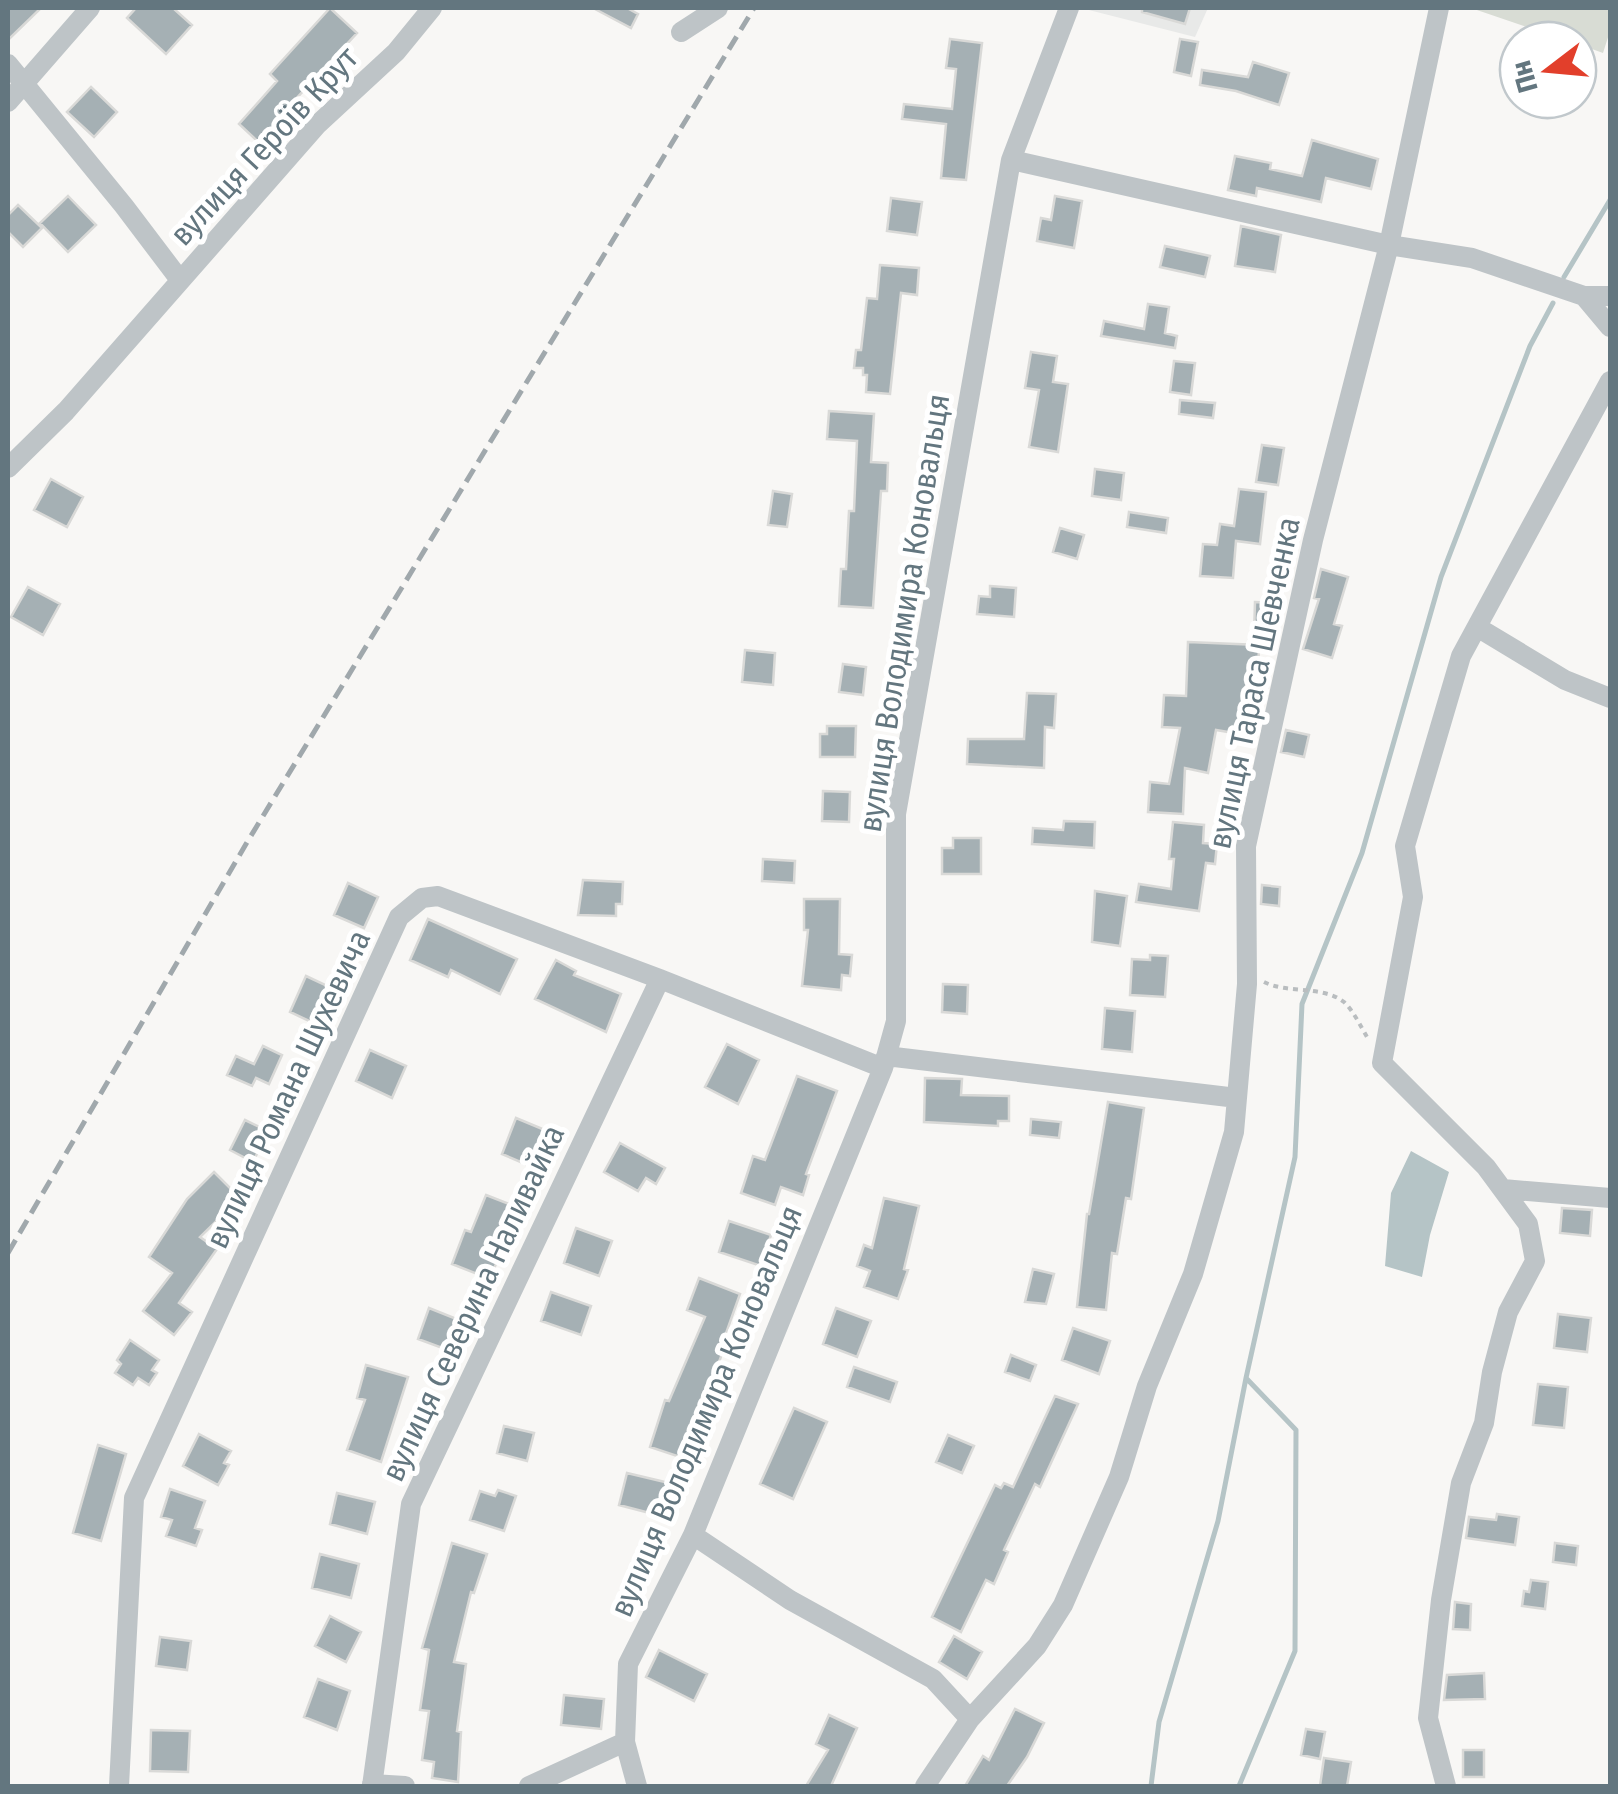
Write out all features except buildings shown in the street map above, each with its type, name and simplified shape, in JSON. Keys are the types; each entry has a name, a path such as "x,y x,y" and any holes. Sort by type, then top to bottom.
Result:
{"street":[{"path":"8,102 90,8"},
{"name":"вулиця Героїв Крут","path":"8,468 66,411 316,125 396,52 432,8"},
{"path":"681,32 718,8"},
{"name":"вулиця Володимира Коновальця","path":"637,1786 624,1742 628,1664 692,1535 884,1062 896,1021 896,814 1011,160 1069,8"},
{"name":"вулиця Тараса Шевченка","path":"925,1786 970,1719 1037,1646 1063,1606 1119,1478 1147,1386 1193,1274 1234,1132 1246,971 1246,846 1312,540 1389,245 1438,8"},
{"name":"вулиця Героїв Крут","path":"8,64 180,280"},
{"path":"1011,160 1389,245 1472,258 1584,296 1610,296"},
{"path":"1584,296 1610,327"},
{"path":"1446,1786 1428,1718 1441,1600 1462,1483 1484,1423 1508,1312 1535,1261 1528,1224 1486,1167 1382,1063 1413,898 1406,846 1461,656 1610,381"},
{"path":"1477,627 1565,680 1610,698"},
{"name":"вулиця Романа Шухевича","path":"119,1786 134,1498 400,918 422,898 438,896 884,1062 1237,1098"},
{"name":"вулиця Северина Наливайка","path":"372,1785 411,1504 660,979"},
{"path":"1503,1189 1610,1198"},
{"path":"692,1535 790,1600 932,1679 970,1719"},
{"path":"529,1786 624,1742"},
{"path":"372,1785 405,1786"}],"path":[{"path":"1246,971 1269,985 1319,993 1344,1002 1382,1063"}],"shaded area":[{"path":"1081,8 1208,8 1195,37"},
{"path":"1471,8 1610,8 1610,31 1603,53 1598,51 1598,20 1506,20"},
{"path":"1411,1151 1449,1172 1422,1277 1385,1266 1391,1193"}],"waterway":[{"path":"1564,277 1610,200"},
{"path":"1239,1786 1295,1651 1296,1430 1246,1378 1295,1157 1302,1004 1362,853 1441,577 1530,346 1553,303"},
{"path":"1151,1786 1159,1722 1218,1521 1246,1378"}],"railway":[{"path":"8,1253 246,844 754,8"}]}
